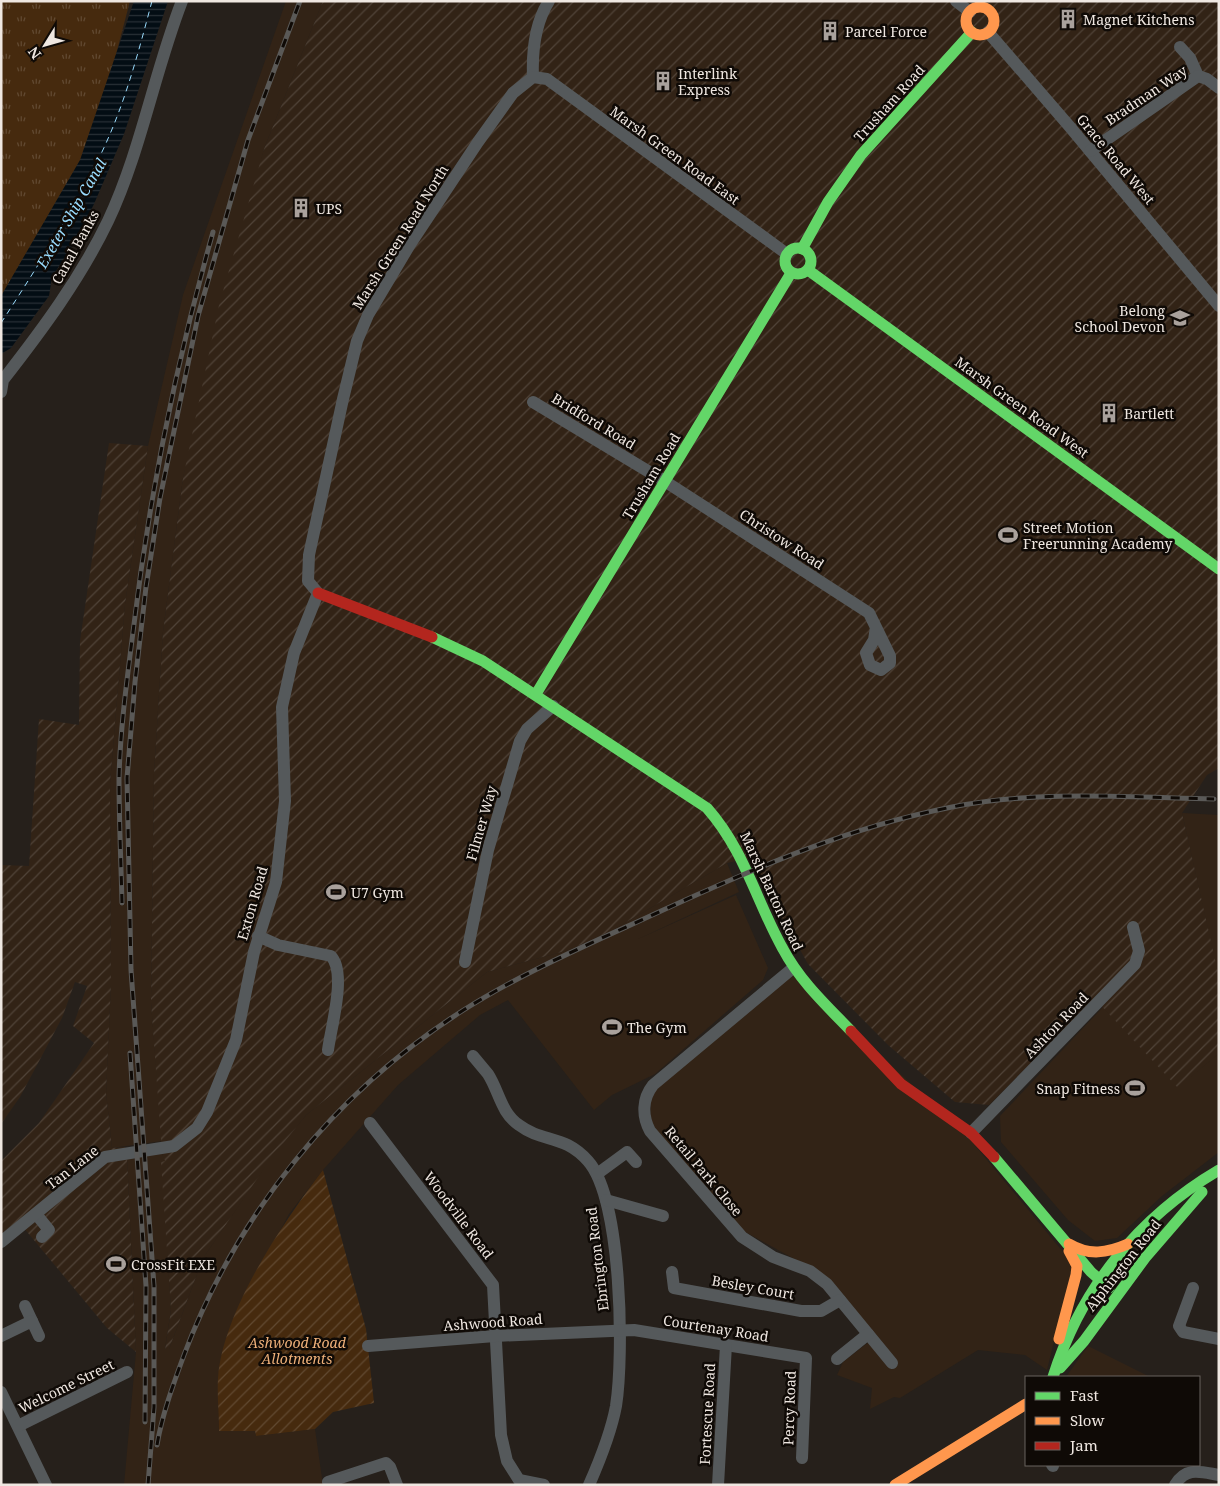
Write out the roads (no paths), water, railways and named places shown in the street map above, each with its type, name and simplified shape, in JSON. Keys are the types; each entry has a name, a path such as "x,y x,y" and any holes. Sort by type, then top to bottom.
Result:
{"main road":[{"path":"989,5 994,18 992,28 981,35 972,32 967,24 970,12 976,8 989,5"},
{"name":"Trusham Road","path":"802,249 812,228 867,148 882,129 950,59 972,32"},
{"path":"792,249 802,249 810,258 808,270 798,275 791,273 785,265 787,254 792,249"},
{"name":"Marsh Green Road West","path":"808,270 1219,569"},
{"name":"Trusham Road","path":"536,694 791,273"},
{"name":"Marsh Barton Road","path":"318,593 414,628 483,661 675,785 718,819 739,852 793,968 901,1084 971,1133 1000,1164 1091,1272 1101,1278 1117,1296"},
{"name":"Alphington Road","path":"1053,1376 1058,1356 1081,1307 1128,1244 1148,1222 1199,1180 1219,1170"},
{"name":"Alphington Road","path":"1054,1376 1084,1341 1146,1258 1219,1174"},
{"name":"Marsh Barton Road","path":"1062,1238 1078,1251 1090,1254 1117,1249 1128,1244"},
{"name":"Marsh Barton Road","path":"1058,1356 1059,1337 1077,1266 1062,1238"},
{"path":"1101,1278 1117,1278 1146,1258"},
{"path":"896,1485 1023,1407"}],"street":[{"name":"Canal Banks","path":"2,386 74,283 108,221 140,131 166,43 182,1"},
{"path":"533,77 536,35 540,18 549,1"},
{"path":"956,1 970,12"},
{"name":"Grace Road West","path":"988,32 1219,306"},
{"path":"1180,47 1190,58 1198,76"},
{"name":"Bradman Way","path":"1090,152 1198,76 1207,78 1219,88"},
{"name":"Marsh Green Road East","path":"533,77 547,79 787,254"},
{"name":"Marsh Green Road North","path":"318,593 308,581 309,555 343,399 357,341 364,324 385,285 478,142 513,92 533,77"},
{"name":"Bridford Road","path":"533,402 666,482"},
{"name":"Christow Road","path":"666,482 869,613 876,627"},
{"name":"Exton Road","path":"174,1146 197,1128 208,1112 236,1040 258,936 276,882 281,848 286,772 282,707 294,653 318,593"},
{"name":"Filmer Way","path":"465,962 488,850 520,741 527,729 553,706"},
{"name":"Ashton Road","path":"971,1133 1135,964 1139,950 1133,927"},
{"path":"258,936 278,945 331,956 336,961 339,977 328,1050"},
{"name":"Retail Park Close","path":"793,968 653,1085 645,1098 644,1112 650,1131 742,1238 773,1257 810,1271 827,1284 892,1363"},
{"name":"Ebrington Road","path":"473,1056 488,1075 503,1106 514,1122 534,1134 566,1143 589,1162 597,1174 606,1200 616,1266 621,1361 614,1417 589,1485"},
{"name":"Woodville Road","path":"370,1123 492,1285 501,1436 507,1461 518,1480 544,1485"},
{"name":"Tan Lane","path":"1,1242 106,1157 174,1146"},
{"path":"597,1174 627,1152 636,1162"},
{"path":"606,1200 663,1216"},
{"path":"36,1214 49,1230 42,1237"},
{"name":"Besley Court","path":"672,1272 674,1288 800,1311 822,1312 840,1300"},
{"path":"1193,1288 1179,1326 1180,1329 1183,1332 1219,1339"},
{"path":"25,1306 39,1336"},
{"path":"1,1336 32,1321"},
{"name":"Ashwood Road","path":"368,1346 495,1336 620,1330"},
{"name":"Courtenay Road","path":"620,1330 634,1330 806,1358"},
{"path":"837,1359 868,1334"},
{"name":"Fortescue Road","path":"718,1485 726,1345"},
{"name":"Percy Road","path":"802,1458 806,1358"},
{"name":"Welcome Street","path":"18,1426 127,1372"},
{"path":"3,1399 46,1485"},
{"path":"328,1482 386,1463 390,1466 397,1485"},
{"path":"1175,1485 1180,1477 1193,1470 1219,1475"}],"water":[{"name":"Exeter Ship Canal","path":"134,1 168,1 124,134 94,204 76,240 52,277 49,296 11,348 1,354 1,296 80,160"}],"railway":[{"path":"148,1485 154,1407 154,1286 131,970 127,778 135,682 146,587 160,498 198,316 248,140 300,1"},
{"path":"122,903 119,810 120,761 124,705 140,581 165,430 187,331 213,232"},
{"path":"157,1445 172,1389 206,1303 232,1253 262,1206 295,1160 332,1118 372,1079 416,1043 486,996 585,946 767,864 839,837 914,815 984,802 1049,796 1214,799"},
{"path":"130,1053 146,1286 145,1422"}],"place":[{"name":"Magnet Kitchens","path":"1068,19"},
{"name":"Parcel Force","path":"830,31"},
{"name":"Interlink Express","path":"663,81"},
{"name":"UPS","path":"301,208"},
{"name":"Belong School Devon","path":"1180,318"},
{"name":"Bartlett","path":"1109,413"},
{"name":"Street Motion Freerunning Academy","path":"1008,535"},
{"name":"U7 Gym","path":"336,892"},
{"name":"The Gym","path":"612,1027"},
{"name":"Snap Fitness","path":"1135,1088"},
{"name":"CrossFit EXE","path":"116,1264"}],"park label":[{"name":"Ashwood Road Allotments","path":"297,1350"}]}
